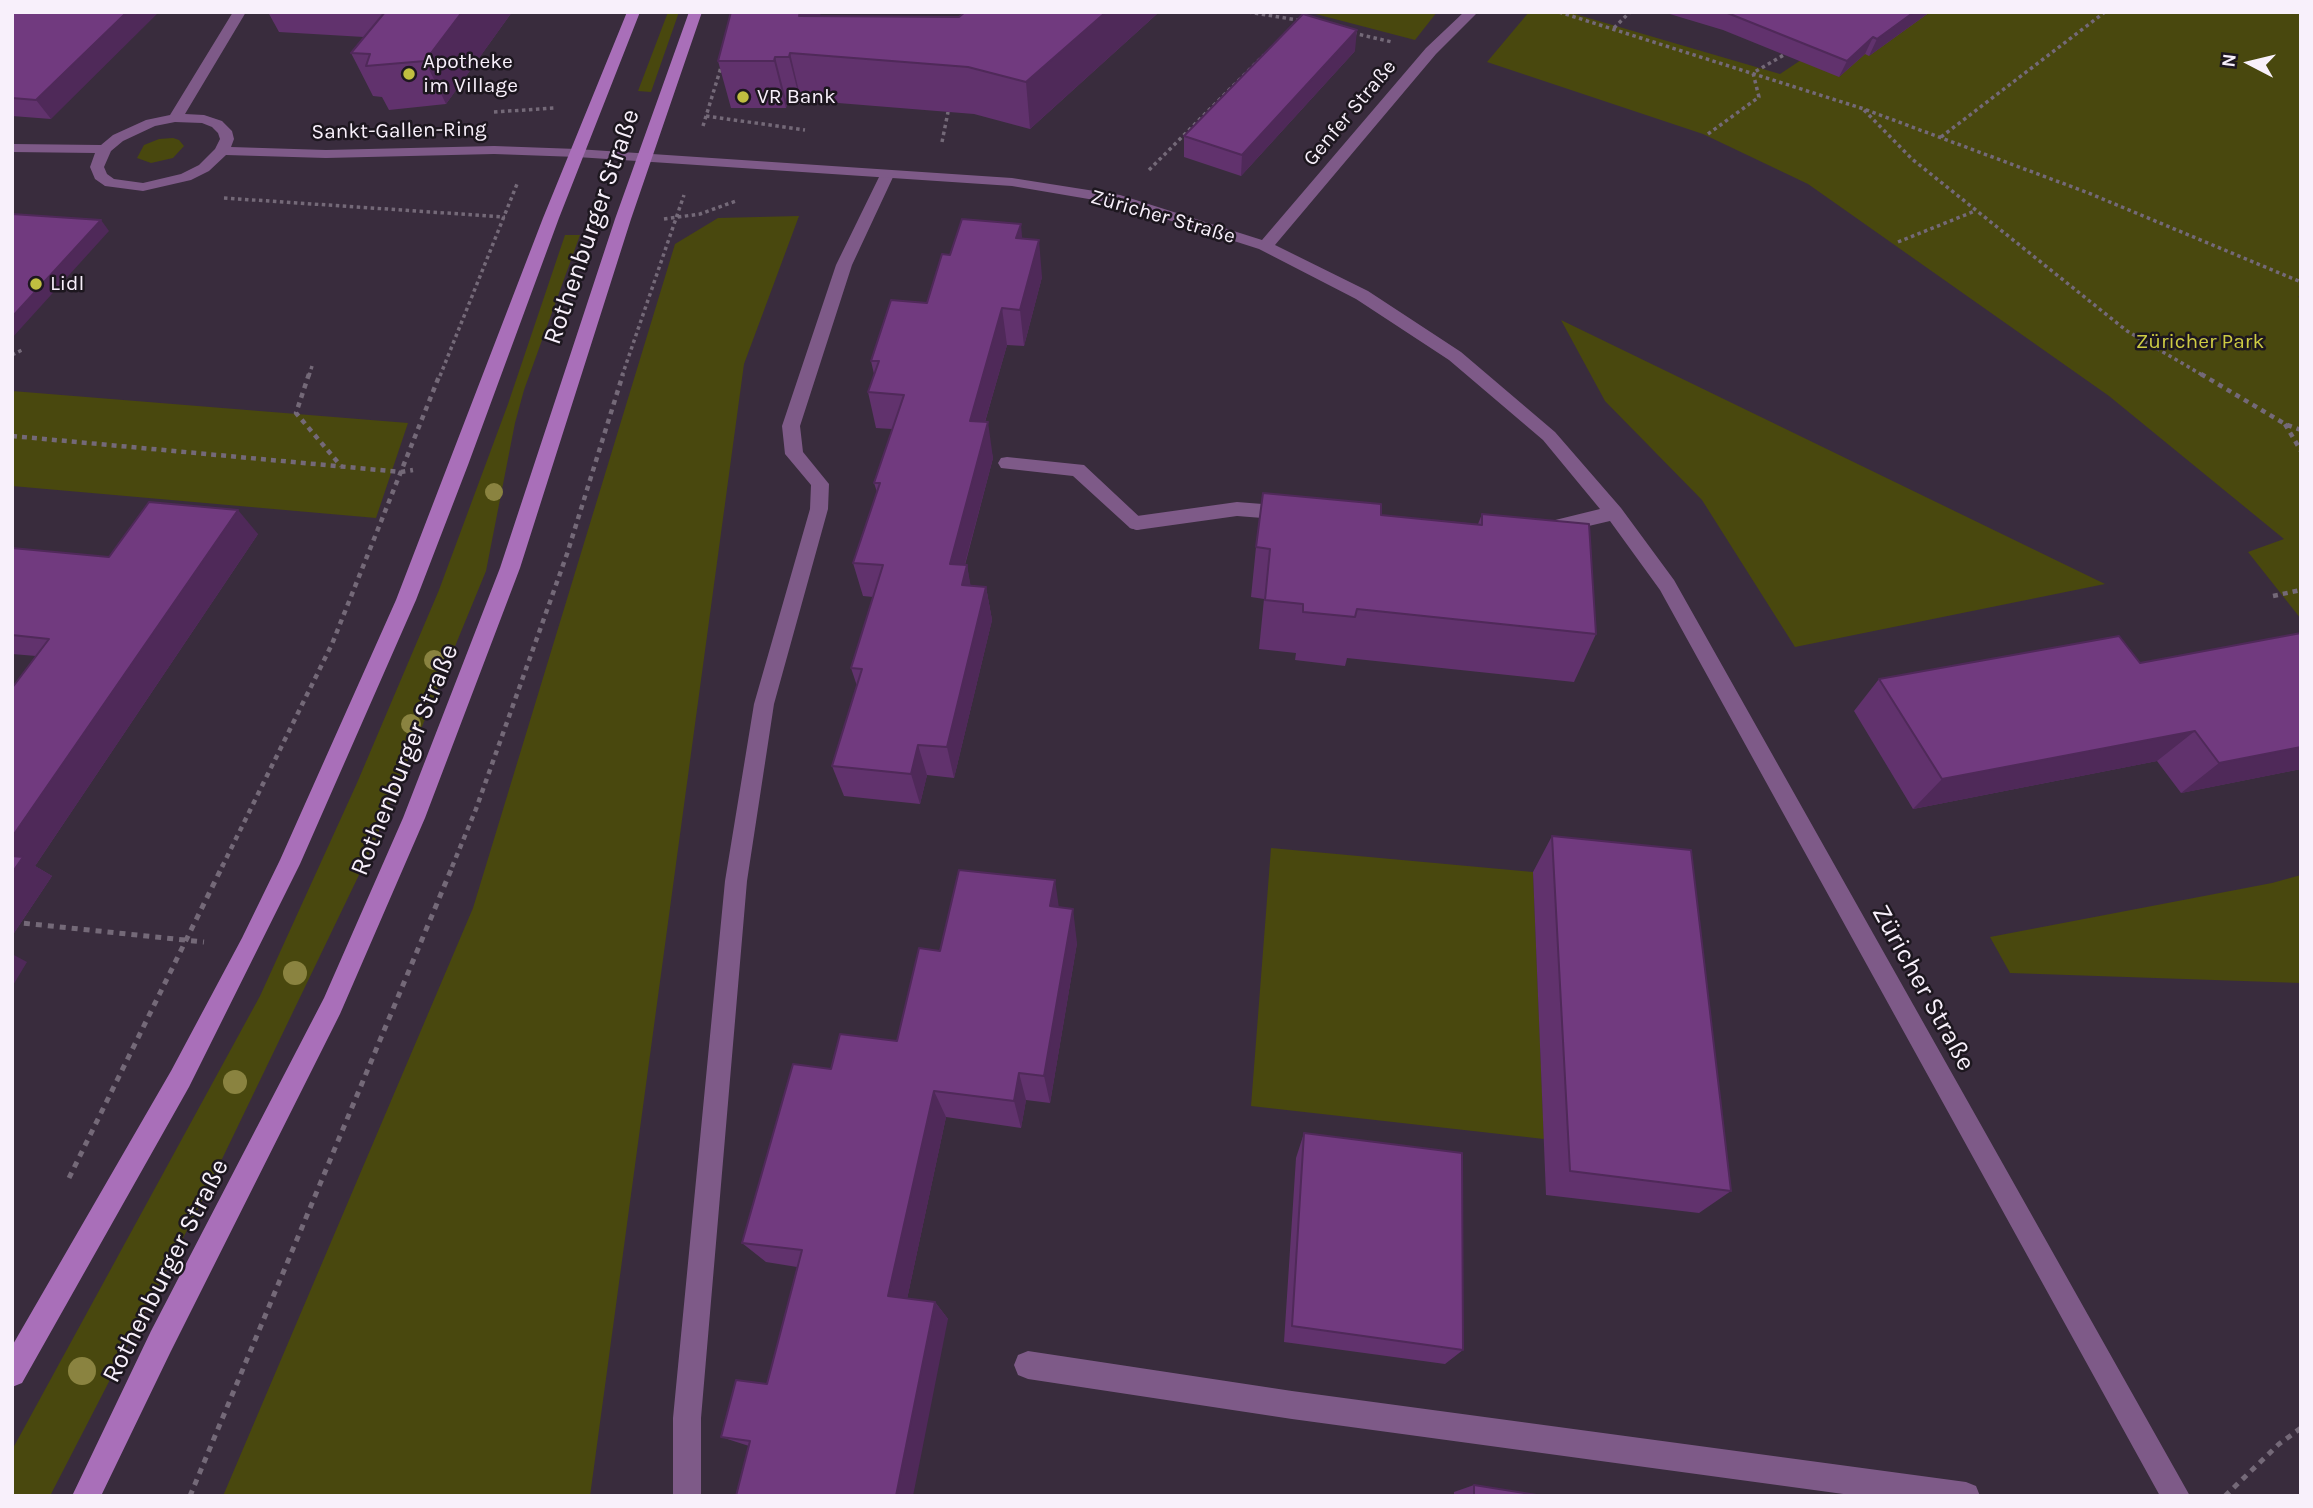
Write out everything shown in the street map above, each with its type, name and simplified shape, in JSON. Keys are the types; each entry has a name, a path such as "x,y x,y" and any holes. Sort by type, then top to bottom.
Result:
{"main road":[{"name":"Rothenburger Straße","path":"12,1373 180,1079 250,945 381,660 460,465 551,218 634,12"},
{"name":"Rothenburger Straße","path":"86,1496 161,1341 332,1006 409,830 510,568 623,219 696,12"}],"street":[{"path":"175,118 240,12"},
{"name":"Genfer Straße","path":"1265,246 1431,51 1472,12"},
{"path":"12,148 104,149 134,129 175,118 204,119 217,124 225,131 227,139 222,151 204,168 186,177 143,187 125,187 110,183 100,176 97,167 104,149"},
{"name":"Sankt-Gallen-Ring","path":"222,151 326,154 529,151 577,153"},
{"name":"Züricher Straße","path":"577,153 1012,183 1119,200 1265,246 1362,295 1455,356 1549,436 1614,513 1667,585 2176,1496"},
{"path":"687,1496 688,1404 736,881 764,704 820,509 820,484 794,454 791,425 844,265 887,175"},
{"path":"1007,463 1078,470 1137,523 1237,509 1307,515"},
{"path":"1529,532 1614,513"},
{"path":"1028,1365 1292,1405 1966,1496"}],"path":[{"path":"1248,12 1312,23"},
{"path":"1559,12 1864,109 2086,192 2301,282"},
{"path":"1614,28 1630,12"},
{"path":"1940,138 2105,12"},
{"path":"1289,29 1299,20"},
{"path":"1352,32 1431,51"},
{"path":"1753,72 1796,47"},
{"path":"1119,200 1270,48"},
{"path":"1708,134 1759,97 1753,72"},
{"path":"66,1185 332,644 505,217 529,151 556,97"},
{"path":"1864,109 1912,159 2127,331 2285,424 2301,430"},
{"path":"623,219 677,219 748,197"},
{"path":"221,198 551,218"},
{"path":"1898,242 1975,211"},
{"path":"12,355 22,350"},
{"path":"312,366 296,413 342,466"},
{"path":"2285,424 2301,451"},
{"path":"12,436 401,472 460,465"},
{"path":"2273,596 2301,590"},
{"path":"12,922 250,945"},
{"path":"2225,1496 2279,1444 2301,1428"}],"green space":[{"path":"668,12 679,12 651,92 638,91"},
{"path":"1308,12 1437,12 1415,40"},
{"name":"Züricher Park","path":"1529,12 1568,12 1780,74 1873,12 2301,12 2301,294 2298,297 2301,298 2301,619 2248,552 2284,539 2109,396 1808,184 1703,134 1487,62"},
{"path":"173,138 184,146 173,158 151,163 137,158 144,145 159,139"},
{"path":"799,216 744,364 590,1496 223,1496 473,908 675,244 718,218"},
{"path":"565,235 580,235 524,390 486,571 372,848 196,1213 50,1496 12,1496 12,1450 260,996 357,783 439,590 508,404"},
{"path":"1561,320 2105,584 1795,647 1702,500 1605,401"},
{"path":"12,391 408,423 376,518 12,486"},
{"path":"1271,848 1533,872 1544,1139 1251,1106"},
{"path":"2301,875 2301,983 2010,973 1990,937 2272,883"}],"building":[{"path":"12,12 127,12 36,100 12,98"},
{"path":"385,12 462,12 425,61 366,66 370,54 351,53"},
{"path":"731,12 800,12 799,16 959,17 965,12 1106,12 1026,82 968,67 790,53 789,57 775,57 774,61 718,61"},
{"path":"1725,12 1914,12 1877,39 1873,37 1847,61"},
{"path":"1303,14 1357,30 1242,155 1184,136"},
{"name":"Lidl","path":"12,214 101,220 12,317"},
{"path":"962,219 1021,224 1016,238 1039,240 1020,310 1002,308 970,421 988,422 950,564 967,565 962,585 986,587 947,747 918,745 911,774 832,766 862,669 851,668 883,565 853,563 880,483 874,483 904,395 868,392 879,361 871,361 891,300 927,303 942,254 950,255"},
{"path":"1263,493 1381,504 1381,515 1482,525 1482,514 1589,524 1596,634 1357,609 1355,617 1303,612 1303,604 1265,600 1270,549 1256,547"},
{"path":"149,502 238,510 12,837 12,688 49,639 12,635 12,548 109,557"},
{"path":"2301,633 2301,747 2219,763 2195,731 1942,779 1879,679 2119,636 2140,663"},
{"path":"1552,836 1691,850 1731,1191 1570,1171"},
{"path":"12,856 23,857 12,873"},
{"path":"959,870 1055,880 1050,906 1073,909 1044,1076 1019,1073 1014,1101 934,1091 888,1296 935,1302 896,1496 736,1496 750,1441 721,1437 736,1380 767,1384 802,1250 742,1243 793,1064 831,1069 840,1034 897,1041 919,948 940,951"},
{"path":"1304,1133 1462,1153 1463,1350 1292,1326"},
{"path":"1474,1485 1543,1496 1474,1496"}],"place":[{"name":"Apotheke im Village","path":"409,74"},
{"name":"VR Bank","path":"743,97"},
{"name":"Lidl","path":"36,284"}]}
